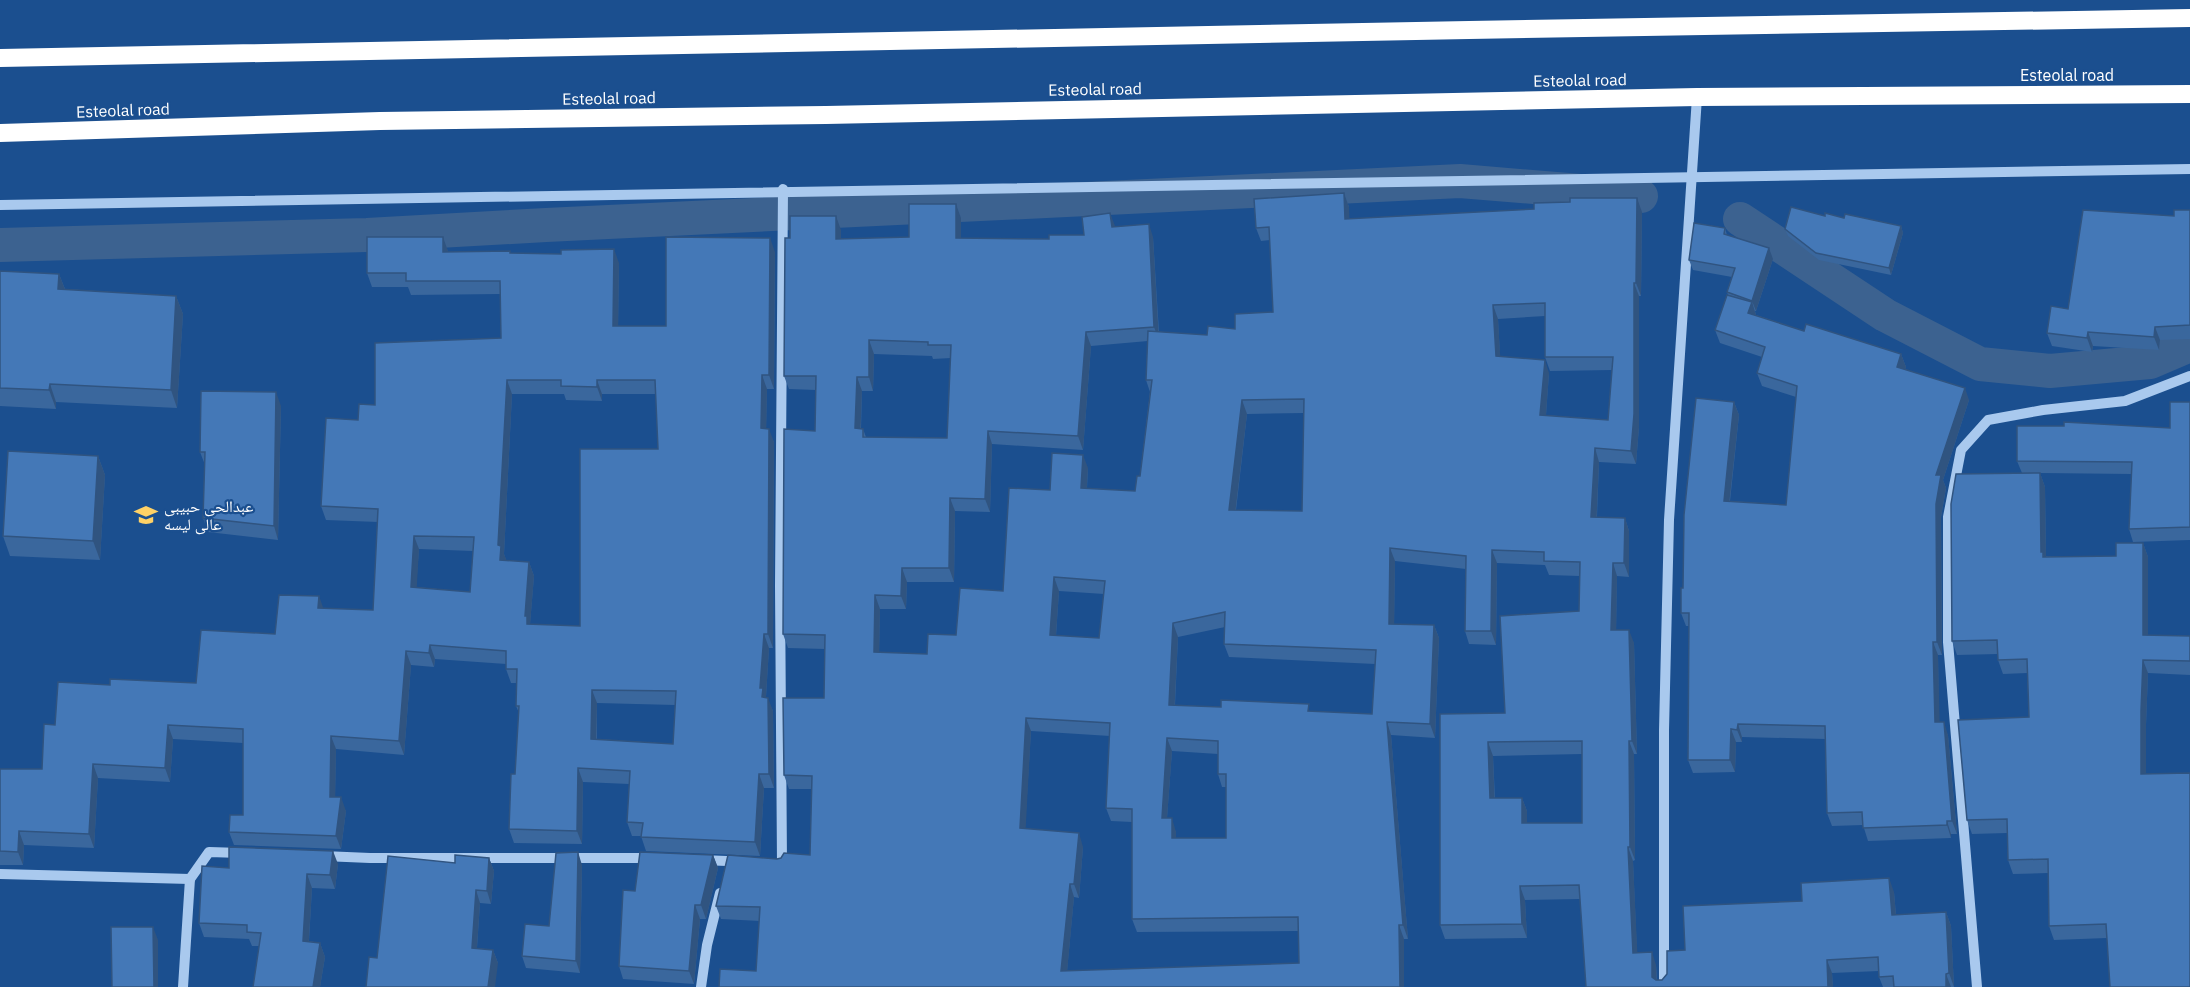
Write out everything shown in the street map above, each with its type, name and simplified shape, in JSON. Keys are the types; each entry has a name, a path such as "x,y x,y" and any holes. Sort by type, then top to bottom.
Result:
{"highway":[{"path":"0,58 2190,18"},
{"name":"Esteolal road","path":"0,133 380,121 826,115 1697,97 2190,94"}],"street":[{"path":"1664,987 1664,730 1669,520 1697,97"},
{"path":"0,205 1692,174 2190,169"},
{"path":"760,863 782,865 780,586 783,189"},
{"path":"1977,987 1948,642 1948,517 1961,450 1988,420 2043,410 2125,402 2190,376"},
{"path":"183,987 190,879 209,852 255,853"},
{"path":"313,856 661,858"},
{"path":"694,860 728,869 707,945 700,987"},
{"path":"0,874 190,879"}],"building":[{"path":"1344,193 1345,219 1534,209 1534,203 1570,202 1570,198 1637,198 1636,283 1634,283 1634,414 1631,451 1595,448 1591,517 1625,518 1624,563 1613,563 1611,630 1629,630 1632,741 1629,741 1630,847 1628,847 1633,953 1652,952 1652,977 1662,980 1667,974 1667,951 1685,950 1683,906 1802,901 1801,883 1889,878 1892,915 1946,912 1949,973 1946,974 1946,987 1894,987 1893,976 1879,977 1878,957 1827,960 1828,987 1586,987 1579,885 1520,886 1522,924 1440,925 1440,714 1505,713 1500,616 1579,611 1580,562 1544,561 1544,552 1492,550 1491,631 1465,631 1466,556 1390,548 1389,624 1434,625 1430,724 1387,722 1403,925 1399,925 1400,987 719,987 720,969 756,971 760,907 716,906 728,855 777,859 781,858 784,853 810,855 812,776 784,775 783,698 824,698 825,635 783,634 784,429 815,431 816,376 784,376 785,238 790,238 790,216 836,216 836,239 909,237 909,204 956,204 956,238 1049,239 1049,235 1084,235 1082,217 1110,213 1112,227 1149,224 1154,327 1086,332 1078,436 988,431 985,499 950,498 949,568 902,568 901,596 875,595 874,652 927,654 928,634 956,635 960,588 1003,591 1009,488 1050,490 1052,453 1083,455 1081,488 1135,491 1137,476 1140,476 1152,380 1146,380 1148,331 1207,335 1208,326 1235,329 1235,314 1273,312 1269,227 1256,228 1254,199","holes":["1545,303 1545,357 1613,357 1608,420 1540,415 1545,360 1496,356 1493,305","869,340 951,345 947,438 863,437 863,429 855,428 857,377 869,377","1304,399 1302,511 1229,510 1242,400","1054,577 1105,581 1099,638 1050,635","1225,612 1224,644 1376,650 1372,714 1308,711 1309,704 1221,700 1221,707 1169,705 1173,623","1026,718 1110,723 1106,808 1132,809 1132,919 1298,917 1299,963 1061,971 1070,884 1074,884 1079,833 1020,828","1167,738 1218,741 1218,774 1226,774 1226,838 1172,838 1172,818 1162,818","1582,741 1582,823 1522,823 1522,798 1490,798 1488,742"]},
{"path":"1791,207 1825,216 1825,213 1844,218 1845,214 1901,226 1889,268 1816,253 1785,229"},
{"path":"2083,210 2174,216 2174,210 2190,210 2190,325 2155,327 2154,337 2088,332 2087,338 2047,333 2051,306 2068,309"},
{"path":"1694,223 1725,228 1724,234 1769,248 1752,301 1727,292 1735,268 1689,260"},
{"path":"367,237 443,237 443,252 510,251 510,253 561,254 561,250 614,249 613,326 666,326 666,237 770,238 769,375 762,375 761,428 769,429 768,634 764,634 760,688 763,688 762,697 768,698 769,774 759,774 755,842 641,837 643,823 627,822 630,771 578,768 577,831 509,829 511,774 515,774 519,706 516,706 517,669 506,669 506,651 430,645 429,653 406,651 399,741 331,736 330,797 341,797 336,836 229,832 230,815 243,815 243,729 168,725 165,768 93,764 89,834 19,831 18,852 0,851 0,769 42,769 44,724 55,725 58,682 110,685 110,679 196,683 201,630 275,634 279,595 319,596 318,608 373,610 378,509 321,506 326,418 358,420 359,404 375,405 375,343 501,338 500,281 406,281 406,273 367,273","holes":["507,380 561,380 561,386 597,387 597,380 655,380 658,449 580,449 580,626 527,624 527,616 525,616 529,562 500,560 501,546 498,545","414,536 474,537 470,592 411,587","592,690 676,691 673,744 591,739"]},
{"path":"0,271 59,274 58,289 176,296 171,390 50,384 49,390 0,388"},
{"path":"1727,295 1752,302 1748,313 1804,331 1806,324 1901,354 1897,367 1965,388 1936,475 1941,475 1936,504 1937,642 1933,642 1935,722 1944,722 1952,821 1947,821 1947,825 1863,828 1862,812 1827,813 1825,726 1738,724 1737,730 1731,729 1730,760 1688,760 1689,613 1681,613 1681,588 1683,588 1684,515 1696,398 1734,402 1724,501 1786,505 1797,386 1757,373 1765,347 1715,330"},
{"path":"201,391 276,392 274,526 203,518 205,452 200,452"},
{"path":"2170,402 2190,402 2190,527 2129,529 2132,462 2017,461 2017,426 2064,426 2064,422 2170,428"},
{"path":"8,451 98,456 93,541 3,536"},
{"path":"2040,473 2041,552 2043,552 2043,557 2116,556 2116,543 2143,543 2143,635 2190,636 2190,661 2143,660 2141,774 2190,773 2190,987 2110,987 2106,924 2049,926 2048,859 2008,860 2007,819 1967,820 1958,720 2029,717 2027,659 1998,660 1997,640 1952,641 1951,504 1956,474"},
{"path":"229,847 333,851 330,875 307,874 303,941 320,943 313,987 253,987 261,933 247,932 247,925 199,923 202,866 229,868"},
{"path":"578,852 576,961 522,956 525,924 549,926 556,853"},
{"path":"640,852 713,855 701,905 695,905 689,971 619,966 623,890 635,891"},
{"path":"455,855 489,858 487,891 476,890 472,948 493,950 488,987 366,987 369,957 377,958 388,856 455,863"},
{"path":"111,927 153,927 154,987 112,987"}],"waterway":[{"path":"0,245 367,235 1460,181 1641,196"},
{"path":"1740,219 1885,315 1980,364 2050,371 2150,362 2190,345"}],"place":[{"name":"عبدالحی حبیبی عالی لیسه","path":"146,515"}]}
